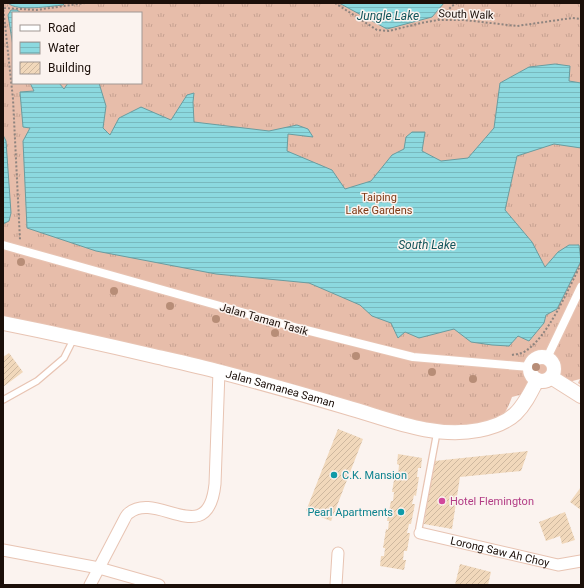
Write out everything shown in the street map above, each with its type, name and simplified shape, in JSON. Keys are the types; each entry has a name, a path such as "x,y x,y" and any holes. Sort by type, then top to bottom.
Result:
{"street":[{"name":"Jalan Taman Tasik","path":"3,245 298,328 413,357 530,367"},
{"path":"547,358 581,287"},
{"name":"Jalan Samanea Saman","path":"3,323 74,337 219,371 416,428 437,431 456,432 478,430 500,424 516,415 544,378"},
{"path":"544,378 554,370 552,363 547,358 536,358 530,367 532,376 544,378 581,396"},
{"path":"90,585 129,513 138,509 151,508 191,517 199,516 206,511 214,494 215,484 219,371"},
{"name":"Lorong Saw Ah Choy","path":"420,533 558,565 581,562"},
{"path":"3,550 99,568 159,585"},
{"path":"336,585 338,553"}],"lane":[{"path":"3,400 37,381 64,358 74,337"},
{"path":"420,533 419,528 437,431"}],"path":[{"path":"20,250 13,99 3,7 36,10 85,3"},
{"name":"South Walk","path":"335,3 377,30 389,31 438,20 464,20 517,26 572,18 581,19"},
{"path":"438,20 457,3"},
{"path":"511,356 523,353 540,338 581,264"}],"green space":[{"name":"Taiping Lake Gardens","path":"3,3 581,3 581,385 578,383 580,379 512,397 504,414 493,421 486,424 441,429 3,318"}],"water":[{"path":"8,3 65,3 63,5 26,8 12,6"},
{"name":"Jungle Lake","path":"339,3 444,3 432,17 387,29"},
{"path":"11,10 17,10 20,12 12,12 12,40 8,15"},
{"name":"South Lake","path":"555,64 570,66 569,81 581,83 581,148 554,144 517,156 505,210 532,242 545,267 558,252 569,245 579,245 581,261 557,309 546,315 544,323 529,341 518,336 509,346 471,342 454,329 419,338 405,332 398,338 391,323 372,316 360,305 309,283 216,274 96,251 27,228 23,141 30,128 23,127 20,92 34,91 30,84 60,84 64,89 67,84 99,84 106,106 103,128 110,135 119,118 141,107 171,120 187,95 194,93 194,122 269,131 297,125 308,129 313,137 288,134 287,151 332,170 345,189 371,181 392,155 404,149 406,137 412,132 425,132 422,151 441,161 468,158 494,128 500,83 529,67"},
{"path":"3,135 6,141 11,213 9,221 3,224"}],"building":[{"path":"9,353 23,372 3,387 3,357"},
{"name":"C.K. Mansion","path":"338,429 363,439 331,521 306,511"},
{"name":"Hotel Flemington","path":"528,451 521,471 460,477 452,529 424,524 434,461"},
{"name":"Pearl Apartments","path":"398,454 422,458 421,468 418,468 417,477 419,477 416,496 414,495 412,504 415,504 411,524 409,524 407,533 410,533 407,551 404,551 403,560 406,560 404,570 380,566 381,556 384,556 385,548 383,548 386,529 388,530 389,521 387,521 391,501 393,501 394,492 392,492 395,474 398,474"},
{"path":"581,487 581,510 570,502"},
{"path":"565,512 575,540 562,544 560,536 546,541 539,522"},
{"path":"460,564 491,572 488,585 455,585"}],"place":[{"name":"C.K. Mansion","path":"334,475"},
{"name":"Hotel Flemington","path":"442,501"},
{"name":"Pearl Apartments","path":"401,512"}]}
